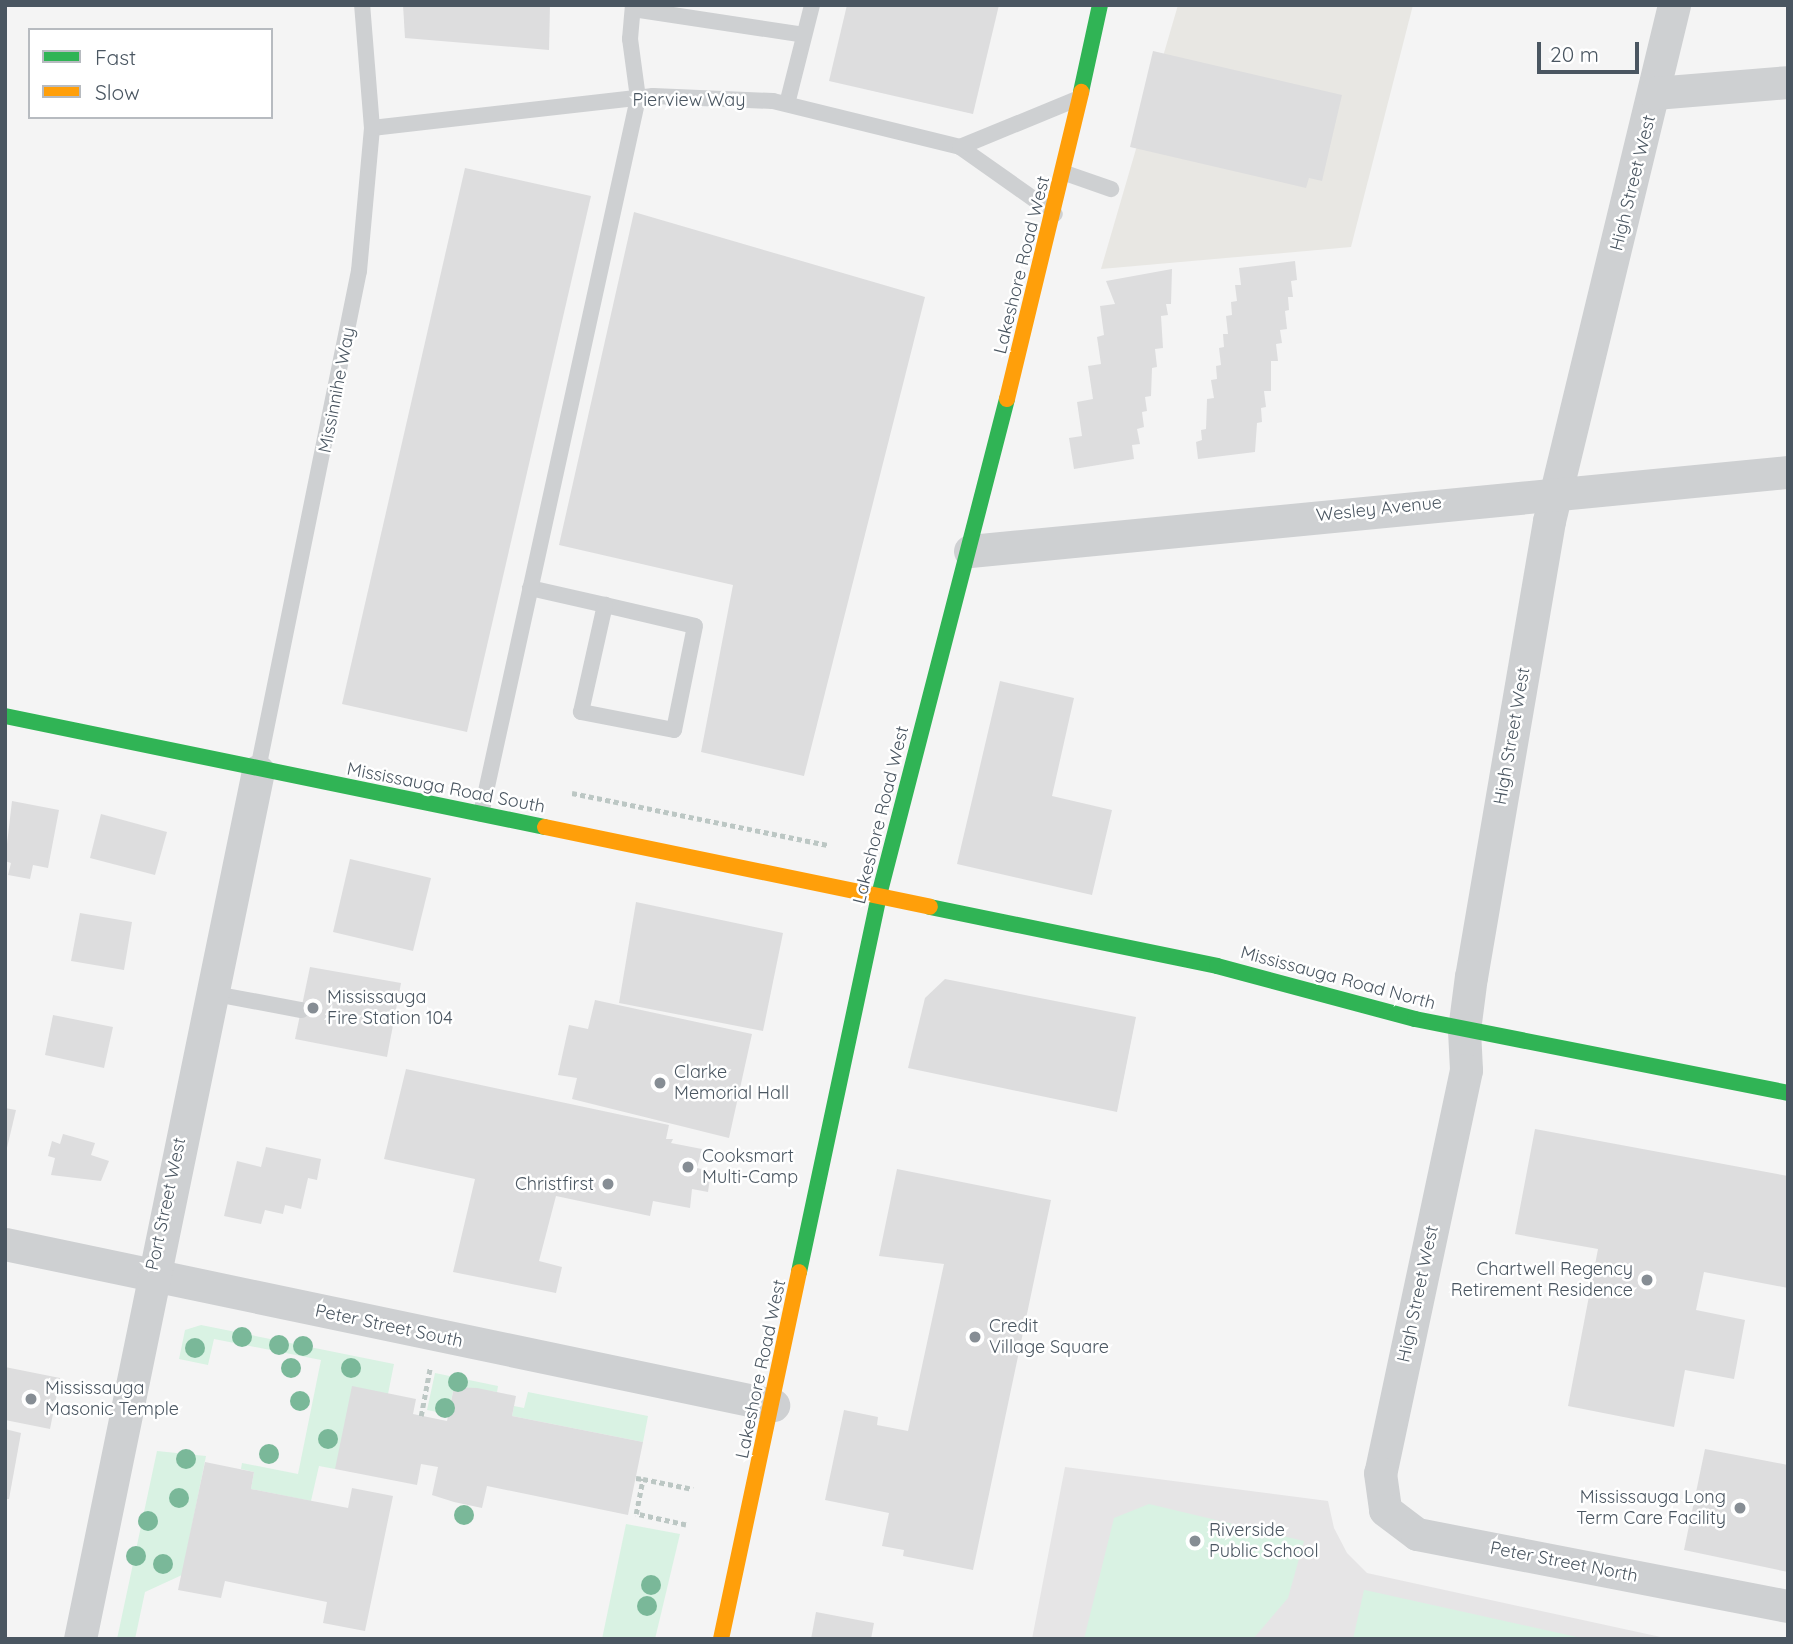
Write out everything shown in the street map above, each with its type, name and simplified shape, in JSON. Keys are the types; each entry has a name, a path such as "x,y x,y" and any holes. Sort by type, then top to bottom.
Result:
{"main road":[{"name":"Lakeshore Road West","path":"721,1639 773,1405 878,899 1055,214 1100,5"},
{"name":"Mississauga Road South","path":"5,716 878,899"},
{"name":"Mississauga Road North","path":"878,899 1217,966 1464,1030 1788,1093"}],"street":[{"name":"High Street West","path":"1380,1473 1466,1070 1464,1030 1555,491 1655,93 1674,5"},
{"path":"1655,93 1788,82"},
{"name":"Wesley Avenue","path":"970,551 1555,491 1788,472"},
{"name":"Port Street West","path":"80,1639 151,1276 258,771"},
{"name":"Peter Street South","path":"5,1244 773,1405"},
{"name":"Peter Street North","path":"1380,1473 1385,1510 1417,1534 1788,1606"}],"lane":[{"name":"Missinnihe Way","path":"258,771 359,271 372,128 362,5"},
{"path":"787,104 812,5"},
{"path":"481,814 638,98 630,39 633,7 720,13 804,35"},
{"name":"Pierview Way","path":"372,128 638,98 787,104 960,147 1055,214"},
{"path":"960,147 1078,99"},
{"path":"1065,173 1111,189"},
{"path":"530,588 605,605 695,626 674,730 580,712 605,605"},
{"path":"210,993 301,1010"}],"path":[{"path":"421,1416 430,1367"},
{"path":"636,1478 693,1489"},
{"path":"643,1479 636,1514 686,1525"}],"shaded area":[{"path":"1178,5 1413,5 1351,247 1101,269"},
{"name":"Riverside Public School","path":"1065,1467 1328,1501 1334,1528 1347,1553 1367,1573 1670,1639 1032,1639"}],"green space":[{"path":"201,1325 394,1364 388,1394 335,1469 319,1466 311,1501 251,1489 254,1472 241,1469 242,1463 298,1474 321,1360 214,1339 208,1365 179,1359 185,1330"},
{"path":"435,1373 498,1386 497,1392 454,1387 448,1414 427,1410"},
{"path":"528,1392 648,1416 643,1442 512,1416 514,1406 524,1408"},
{"path":"157,1451 206,1456 182,1575 145,1592 135,1639 117,1639"},
{"path":"1149,1504 1304,1541 1288,1598 1253,1639 1084,1639 1114,1518"},
{"path":"626,1524 680,1534 655,1639 602,1639"},
{"path":"1365,1590 1586,1639 1353,1639"}],"building":[{"path":"403,5 550,5 549,50 405,38"},
{"path":"847,5 999,5 973,114 829,81"},
{"path":"1153,51 1342,95 1322,181 1309,178 1306,188 1130,147"},
{"path":"465,168 591,196 467,732 342,704"},
{"path":"634,212 925,297 804,776 701,752 733,585 559,545"},
{"path":"1295,261 1297,280 1291,281 1293,297 1288,297 1289,310 1285,311 1287,329 1280,330 1282,343 1276,344 1278,361 1271,361 1271,391 1264,391 1266,407 1261,408 1262,422 1257,423 1255,452 1198,459 1196,442 1202,440 1201,430 1206,429 1207,399 1214,398 1211,380 1217,379 1216,366 1221,365 1219,348 1224,347 1223,334 1228,334 1226,316 1232,315 1231,302 1237,301 1235,285 1241,285 1239,268"},
{"path":"1172,269 1171,304 1166,304 1168,315 1161,316 1163,348 1155,349 1157,367 1152,368 1151,396 1145,397 1147,411 1142,412 1144,427 1137,429 1140,444 1132,445 1134,459 1074,469 1069,438 1082,436 1077,402 1093,399 1088,366 1101,364 1097,337 1104,335 1100,306 1115,304 1106,281"},
{"path":"1000,681 1074,698 1052,796 1112,810 1092,895 957,864"},
{"path":"12,801 59,810 48,868 33,865 30,879 8,875 11,863 5,861"},
{"path":"101,814 167,832 155,875 90,858"},
{"path":"350,859 431,878 413,951 333,932"},
{"path":"636,902 783,933 763,1031 619,1003"},
{"path":"80,913 132,922 124,970 71,961"},
{"path":"310,967 401,983 387,1057 295,1039"},
{"path":"945,979 1136,1017 1117,1112 908,1068 925,998"},
{"path":"595,1000 752,1034 729,1138 572,1099 577,1078 558,1075 569,1025 588,1029"},
{"path":"53,1015 113,1027 104,1068 45,1055"},
{"path":"406,1069 669,1125 666,1139 673,1139 671,1143 702,1149 697,1168 711,1171 708,1192 692,1189 690,1208 653,1201 650,1216 556,1196 539,1261 562,1267 556,1293 453,1272 475,1179 384,1159"},
{"path":"5,1108 16,1110 6,1152 5,1151"},
{"name":"Chartwell Regency Retirement Residence","path":"1535,1129 1788,1176 1788,1288 1704,1272 1696,1310 1745,1320 1734,1379 1685,1370 1674,1427 1568,1406 1598,1249 1515,1234"},
{"path":"63,1134 95,1143 91,1155 109,1161 101,1181 51,1175 55,1158 48,1156 52,1141 60,1144"},
{"path":"266,1147 321,1159 317,1180 308,1178 301,1209 285,1205 283,1214 265,1210 261,1224 224,1216 237,1161 261,1167"},
{"name":"Credit Village Square","path":"897,1169 1051,1200 973,1570 903,1556 904,1550 882,1546 889,1513 825,1500 844,1410 878,1417 877,1425 908,1431 944,1264 879,1256"},
{"name":"Mississauga Masonic Temple","path":"5,1367 60,1378 50,1429 5,1420"},
{"path":"352,1386 416,1399 413,1414 447,1421 454,1387 477,1388 516,1396 512,1416 643,1442 628,1515 487,1486 482,1508 454,1502 432,1495 438,1467 421,1464 417,1485 335,1469"},
{"path":"5,1429 21,1433 9,1499 5,1499"},
{"name":"Mississauga Long Term Care Facility","path":"1705,1449 1788,1465 1788,1572 1684,1550"},
{"path":"205,1462 254,1472 251,1489 348,1508 352,1488 393,1496 365,1631 323,1623 327,1602 225,1581 221,1598 178,1590"},
{"path":"816,1612 874,1623 871,1639 811,1639"}],"traffic: fast":[{"path":"1081,92 1100,5"},
{"path":"799,1272 878,899 1007,399"},
{"path":"5,716 545,827"},
{"path":"930,907 1217,966 1415,1019 1788,1093"}],"traffic: slow":[{"path":"1007,399 1081,92"},
{"path":"545,827 930,907"},
{"path":"721,1639 799,1272"}],"place":[{"name":"Mississauga Fire Station 104","path":"313,1008"},
{"name":"Clarke Memorial Hall","path":"660,1083"},
{"name":"Cooksmart Multi-Camp","path":"688,1167"},
{"name":"Christfirst","path":"608,1184"},
{"name":"Chartwell Regency Retirement Residence","path":"1647,1280"},
{"name":"Credit Village Square","path":"975,1337"},
{"name":"Mississauga Masonic Temple","path":"31,1399"},
{"name":"Mississauga Long Term Care Facility","path":"1740,1508"},
{"name":"Riverside Public School","path":"1195,1541"}]}
